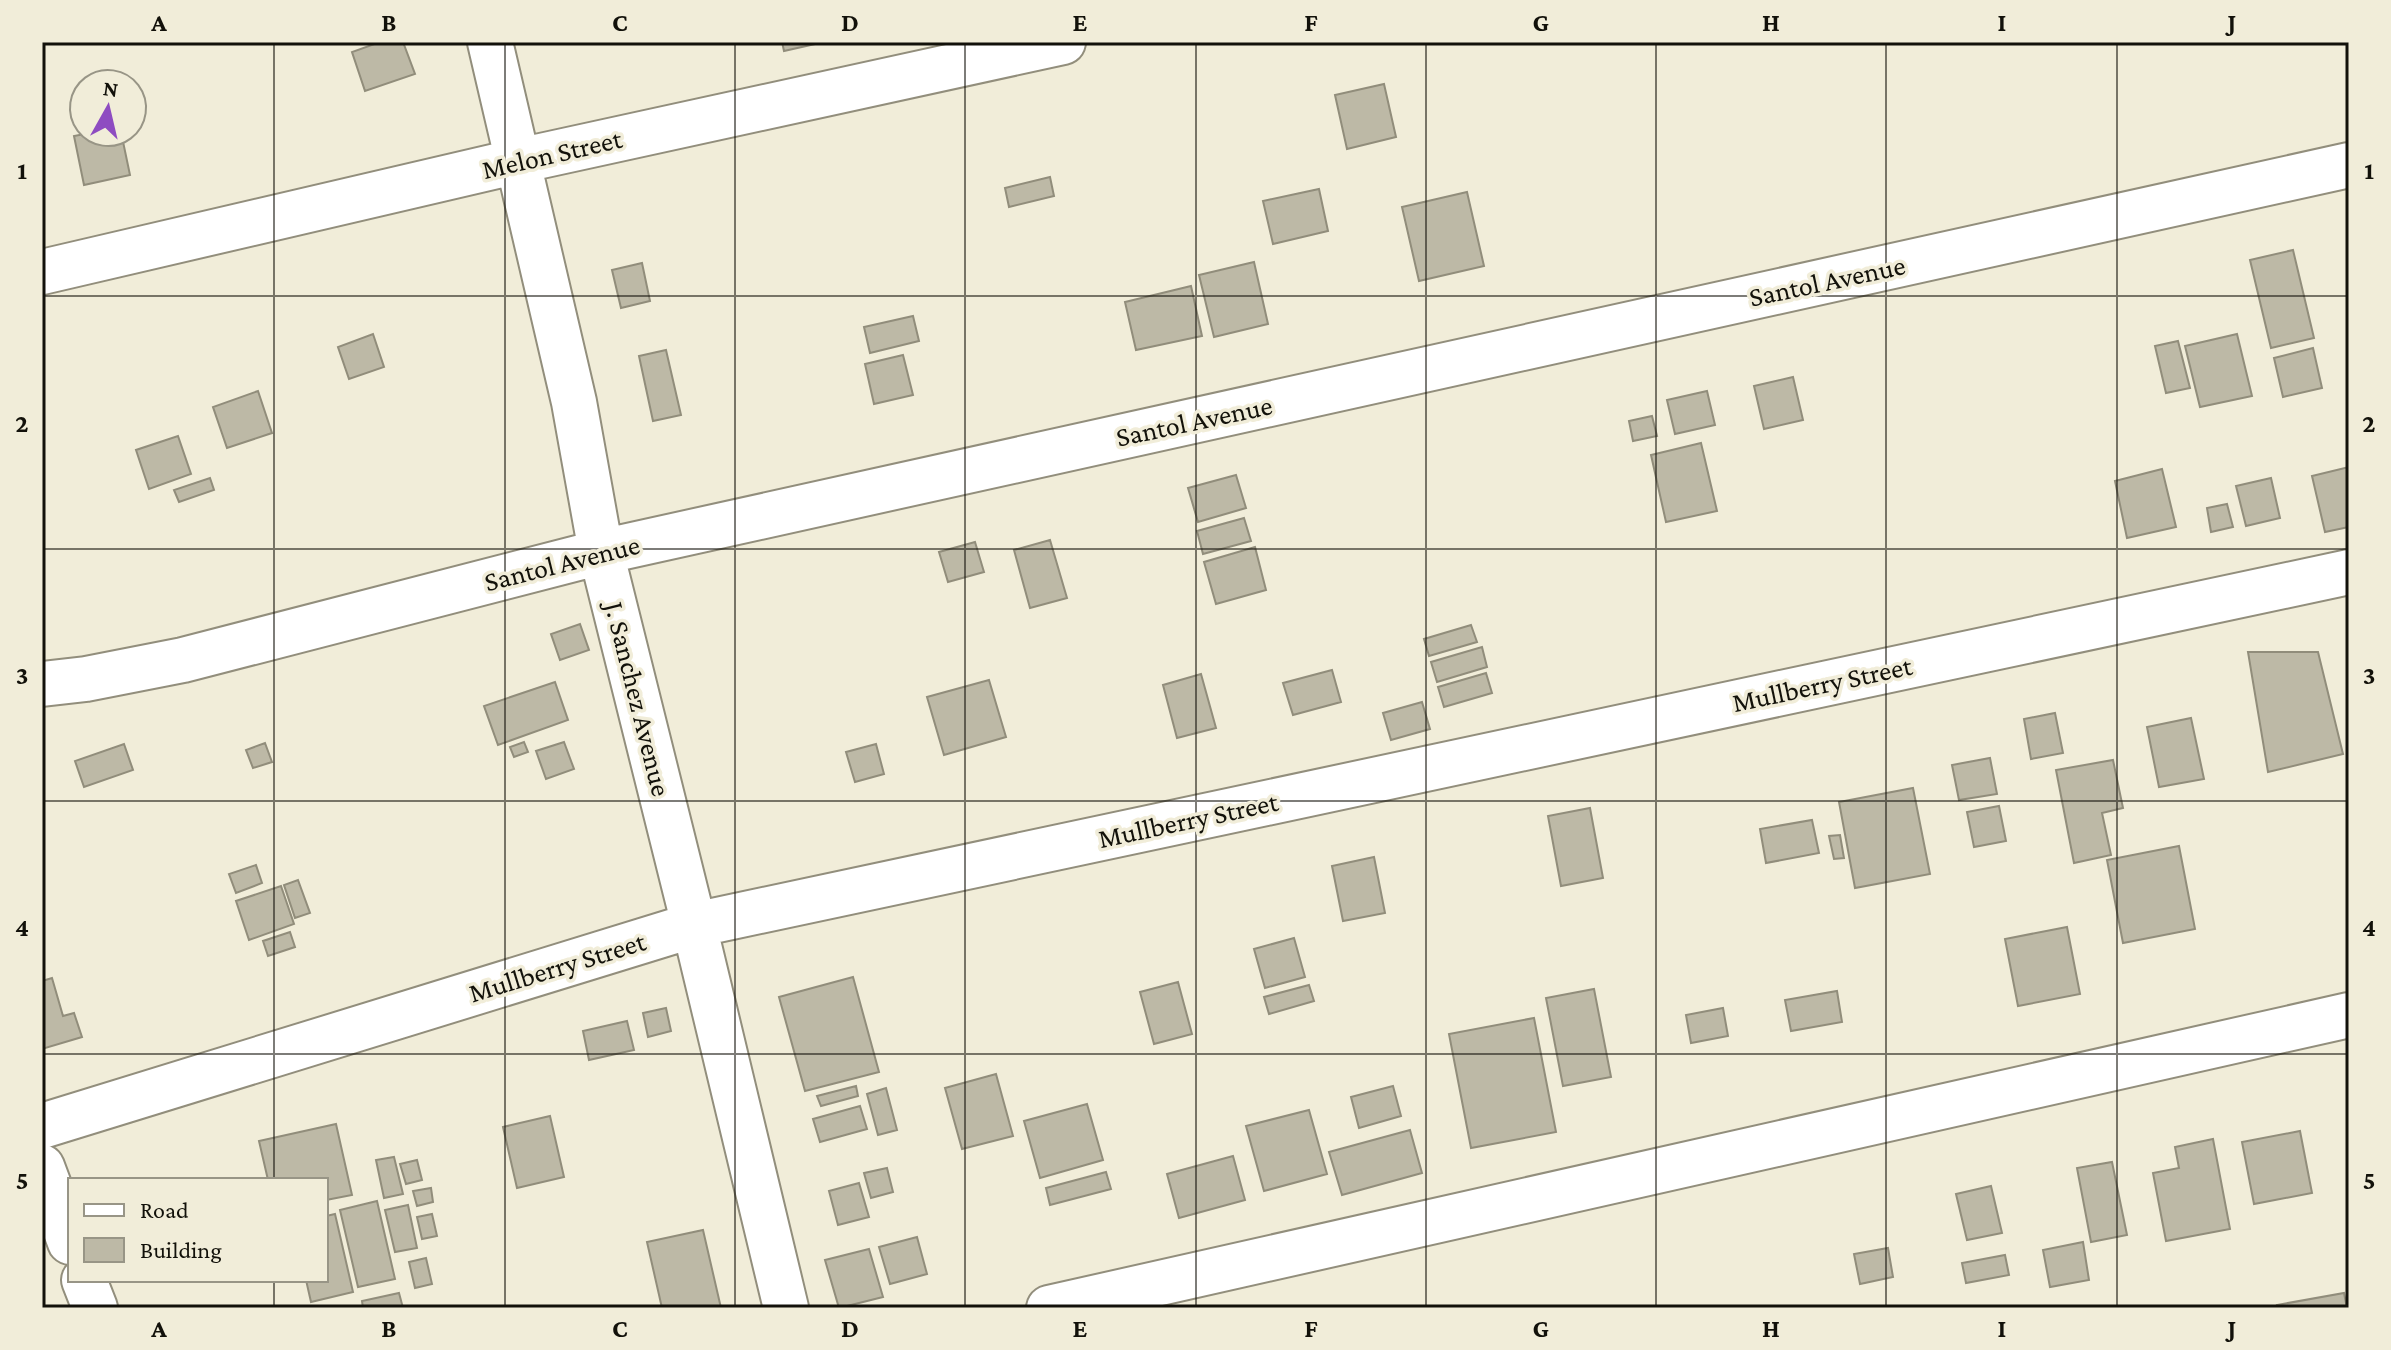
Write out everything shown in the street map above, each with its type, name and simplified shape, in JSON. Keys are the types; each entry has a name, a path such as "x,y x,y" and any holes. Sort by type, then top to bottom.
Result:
{"street":[{"name":"J. Sanchez Avenue","path":"490,42 574,402 601,552 786,1308"},
{"name":"Melon Street","path":"42,272 518,161 1063,42"},
{"name":"Santol Avenue","path":"42,684 86,679 183,660 601,552 2349,165"},
{"name":"Mullberry Street","path":"42,1126 694,925 2349,572"},
{"path":"1049,1308 2349,1015"},
{"path":"42,1167 68,1237"},
{"path":"85,1282 95,1308"}],"building":[{"path":"380,42 403,42 415,74 365,91 352,52"},
{"path":"782,42 824,42 784,51"},
{"path":"1384,84 1396,137 1347,149 1335,95"},
{"path":"76,148 124,148 130,175 84,185"},
{"path":"1050,177 1054,196 1009,207 1005,188"},
{"path":"1319,189 1328,231 1273,244 1263,201"},
{"path":"1467,192 1484,266 1419,281 1402,207"},
{"path":"2293,250 2314,338 2271,348 2250,260"},
{"path":"1254,262 1268,324 1214,337 1199,275"},
{"path":"642,263 650,301 621,308 612,270"},
{"path":"1191,286 1202,336 1136,350 1125,302"},
{"path":"913,316 919,341 870,353 864,327"},
{"path":"373,334 384,367 349,379 338,347"},
{"path":"2237,334 2252,396 2200,407 2185,346"},
{"path":"2178,341 2190,388 2166,393 2155,346"},
{"path":"2313,348 2322,388 2283,397 2274,358"},
{"path":"666,350 681,415 653,421 639,356"},
{"path":"903,355 913,395 874,404 865,364"},
{"path":"1793,377 1803,420 1764,429 1754,386"},
{"path":"258,391 272,433 227,448 213,407"},
{"path":"1707,391 1715,425 1675,434 1667,400"},
{"path":"1652,416 1657,436 1633,441 1629,421"},
{"path":"178,436 191,474 149,489 136,450"},
{"path":"1701,443 1717,511 1666,522 1651,455"},
{"path":"2349,467 2349,527 2325,532 2312,476"},
{"path":"2162,469 2176,527 2127,538 2115,481"},
{"path":"1236,475 1246,508 1198,522 1188,488"},
{"path":"210,478 214,490 179,502 174,490"},
{"path":"2271,478 2280,518 2246,526 2236,486"},
{"path":"2227,504 2233,527 2211,532 2207,508"},
{"path":"1244,518 1251,541 1203,554 1197,531"},
{"path":"1050,540 1067,598 1030,608 1014,550"},
{"path":"975,542 984,572 948,582 939,552"},
{"path":"1255,547 1266,590 1216,604 1204,562"},
{"path":"580,624 589,650 560,660 551,634"},
{"path":"1471,625 1477,642 1429,656 1424,639"},
{"path":"1482,647 1487,667 1437,682 1431,662"},
{"path":"2248,652 2318,652 2343,754 2268,772"},
{"path":"1332,670 1341,702 1293,715 1283,683"},
{"path":"1486,673 1492,693 1444,707 1438,687"},
{"path":"1201,674 1216,728 1177,738 1163,685"},
{"path":"989,680 1006,737 944,755 927,697"},
{"path":"555,682 568,720 498,745 484,706"},
{"path":"1422,702 1430,729 1391,740 1383,713"},
{"path":"2055,713 2063,753 2031,759 2024,719"},
{"path":"2191,718 2204,779 2159,787 2147,727"},
{"path":"524,742 528,752 514,757 510,747"},
{"path":"564,742 574,769 546,779 536,751"},
{"path":"265,743 272,762 253,768 246,750"},
{"path":"124,744 133,770 84,787 75,761"},
{"path":"876,744 884,774 855,782 846,752"},
{"path":"1990,758 1997,794 1959,800 1952,765"},
{"path":"2113,760 2123,808 2102,813 2111,855 2074,863 2056,770"},
{"path":"1913,788 1930,874 1855,888 1839,802"},
{"path":"1999,806 2006,841 1974,847 1967,812"},
{"path":"1590,808 1603,878 1561,886 1548,816"},
{"path":"1812,820 1819,853 1766,863 1760,829"},
{"path":"1840,835 1844,858 1834,859 1829,836"},
{"path":"2179,846 2195,929 2123,943 2107,860"},
{"path":"1374,857 1385,913 1343,921 1332,866"},
{"path":"256,865 262,883 236,893 229,874"},
{"path":"298,880 310,913 295,918 284,885"},
{"path":"281,886 294,924 249,940 236,901"},
{"path":"2067,927 2080,994 2018,1006 2005,939"},
{"path":"290,932 295,947 268,956 263,941"},
{"path":"1294,938 1305,977 1265,988 1254,949"},
{"path":"853,977 879,1072 805,1091 779,997"},
{"path":"52,978 63,1016 74,1013 82,1037 42,1049 42,981"},
{"path":"1178,982 1192,1034 1154,1044 1140,992"},
{"path":"1309,985 1314,1001 1269,1014 1264,997"},
{"path":"1594,989 1611,1077 1563,1086 1546,998"},
{"path":"1837,991 1842,1022 1791,1031 1785,1000"},
{"path":"666,1008 671,1031 648,1037 643,1013"},
{"path":"1723,1008 1728,1036 1691,1043 1686,1015"},
{"path":"1534,1018 1556,1132 1471,1148 1449,1034"},
{"path":"627,1021 634,1050 589,1060 583,1031"},
{"path":"996,1074 1013,1136 962,1149 945,1088"},
{"path":"856,1086 858,1096 821,1106 817,1096"},
{"path":"1393,1086 1401,1116 1359,1128 1351,1097"},
{"path":"886,1088 897,1130 878,1135 867,1094"},
{"path":"1087,1104 1103,1160 1040,1178 1024,1121"},
{"path":"860,1106 867,1129 820,1142 813,1119"},
{"path":"1309,1110 1327,1174 1264,1191 1246,1126"},
{"path":"550,1116 564,1177 517,1188 503,1127"},
{"path":"336,1124 352,1195 328,1200 328,1178 268,1178 259,1141"},
{"path":"1410,1130 1422,1173 1342,1195 1329,1152"},
{"path":"2300,1131 2312,1193 2254,1204 2242,1142"},
{"path":"2213,1139 2230,1229 2166,1241 2153,1173 2179,1168 2175,1147"},
{"path":"1233,1156 1245,1200 1179,1218 1167,1174"},
{"path":"394,1157 403,1194 384,1198 376,1160"},
{"path":"417,1160 422,1180 406,1184 400,1164"},
{"path":"2112,1162 2127,1235 2091,1242 2077,1168"},
{"path":"887,1168 893,1192 871,1198 864,1173"},
{"path":"1106,1172 1111,1189 1050,1205 1046,1188"},
{"path":"859,1183 869,1217 838,1225 829,1191"},
{"path":"1991,1186 2002,1233 1967,1240 1956,1194"},
{"path":"431,1188 433,1202 417,1206 413,1191"},
{"path":"377,1201 395,1279 358,1287 340,1210"},
{"path":"408,1205 417,1248 395,1252 385,1210"},
{"path":"335,1214 353,1292 311,1302 306,1282 328,1282 328,1216"},
{"path":"432,1214 437,1236 422,1239 417,1217"},
{"path":"703,1230 721,1308 662,1308 647,1242"},
{"path":"917,1237 927,1274 890,1284 879,1247"},
{"path":"2083,1242 2089,1280 2050,1287 2043,1250"},
{"path":"1888,1248 1893,1277 1860,1284 1854,1254"},
{"path":"869,1249 883,1297 839,1308 825,1260"},
{"path":"2005,1255 2009,1275 1966,1283 1962,1263"},
{"path":"426,1258 432,1284 415,1288 409,1262"},
{"path":"399,1293 403,1308 363,1308 362,1301"},
{"path":"2344,1293 2347,1308 2278,1308 2277,1305"}]}
